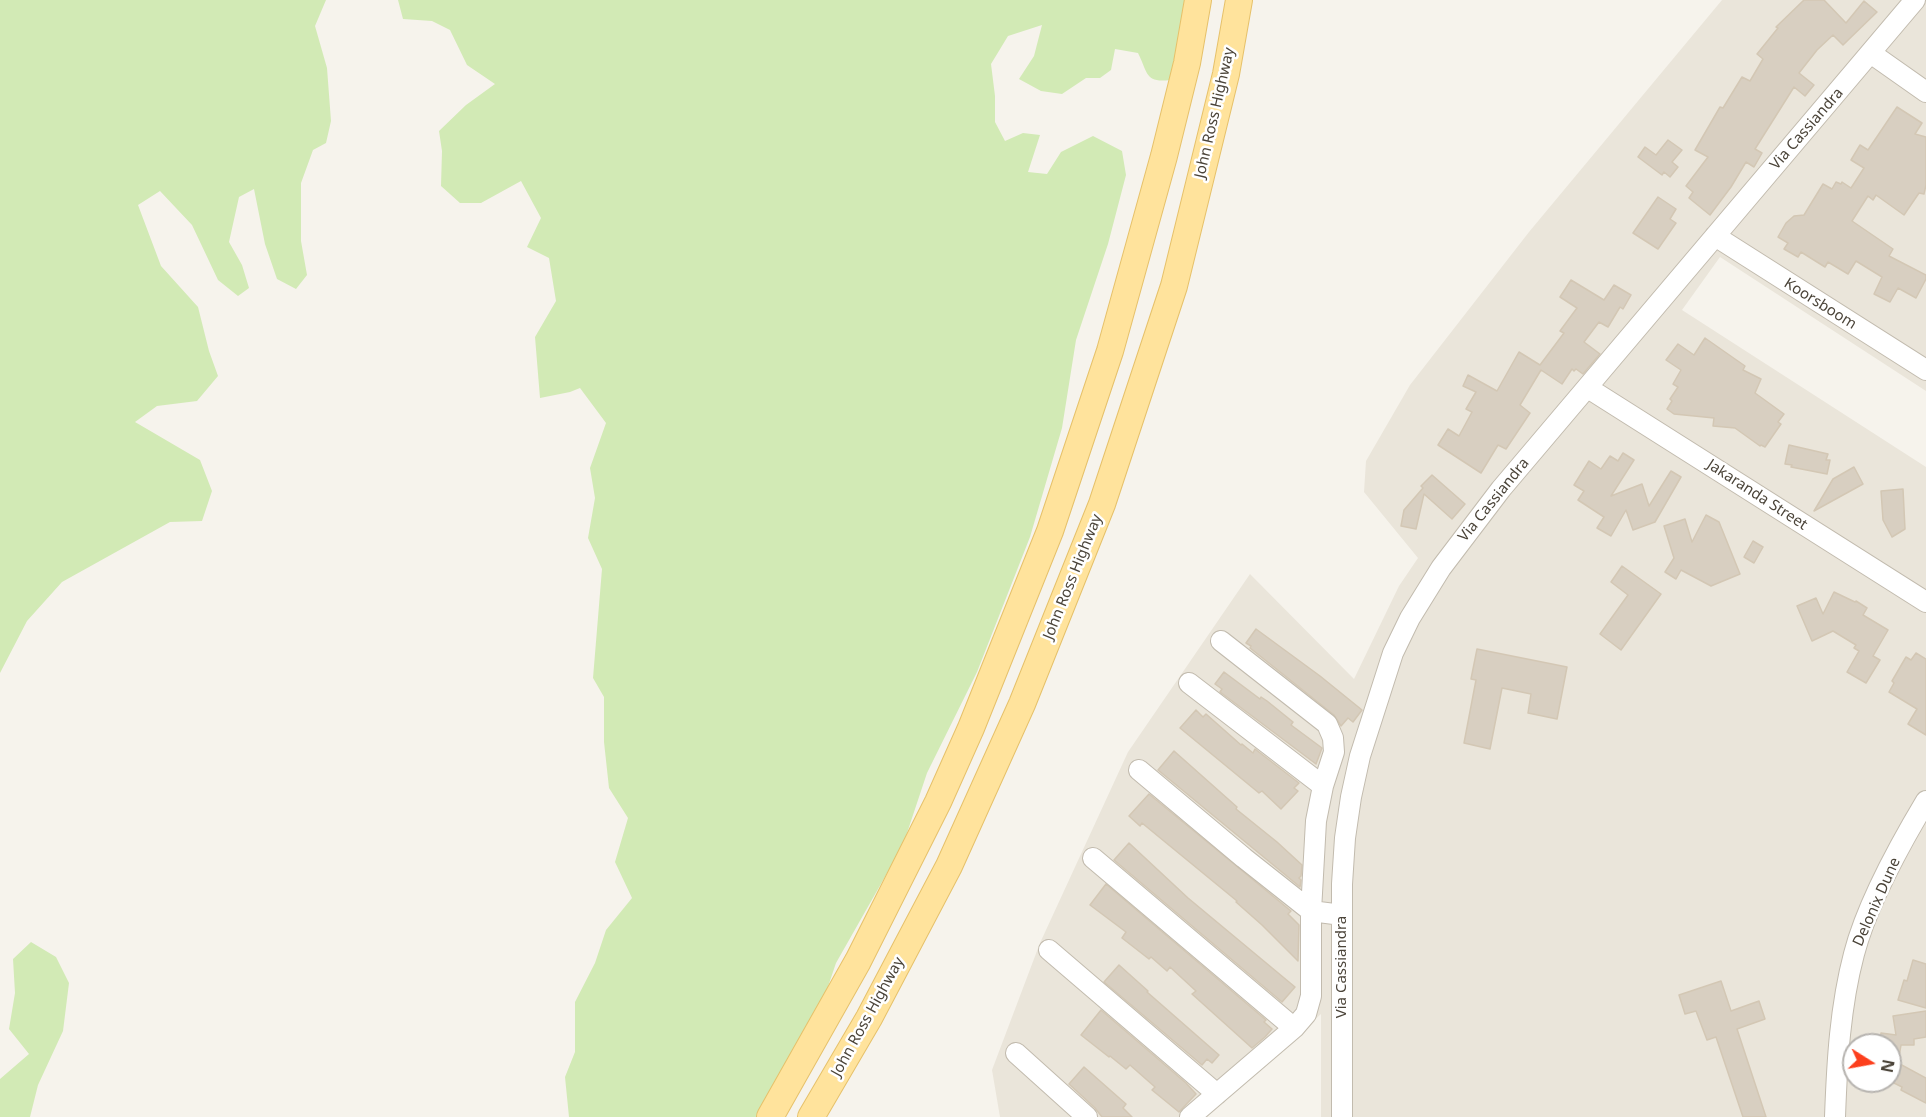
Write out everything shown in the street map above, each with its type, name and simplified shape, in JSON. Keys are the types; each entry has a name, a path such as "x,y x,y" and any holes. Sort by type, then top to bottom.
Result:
{"main road":[{"path":"770,1117 858,961 938,802 971,728 1050,531 1110,351 1164,156 1187,63 1198,0"},
{"name":"John Ross Highway","path":"811,1117 869,1018 954,855 1022,704 1102,504 1174,286 1226,74 1239,0"}],"street":[{"name":"Via Cassiandra","path":"1342,1117 1342,915 1345,838 1350,797 1369,722 1392,653 1410,618 1441,568 1501,489 1872,54 1915,0"},
{"path":"1872,54 1926,92"},
{"name":"Koorsboom","path":"1715,236 1926,370"},
{"name":"Jakaranda Street","path":"1588,388 1926,602"},
{"path":"1190,1117 1294,1028 1306,1014 1311,996 1311,911 1316,821 1323,786 1335,746 1327,724 1221,641"},
{"path":"1189,683 1323,786"},
{"path":"1139,770 1311,911 1342,915"},
{"name":"Delonix Dune","path":"1835,1117 1841,1028 1854,954 1878,892 1926,801"},
{"path":"1093,858 1294,1028"},
{"path":"1049,950 1217,1094"},
{"path":"1016,1053 1087,1117"}],"shaded area":[{"path":"1722,0 1926,0 1926,391 1720,257 1682,310 1926,467 1926,1117 1321,1117 1321,1014 1207,1117 1000,1117 992,1070 1040,943 1128,752 1250,574 1354,679 1399,586 1418,558 1364,492 1366,461 1410,385 1529,232"}],"green space":[{"path":"0,0 326,0 315,26 327,68 331,121 326,143 313,150 301,183 301,241 307,275 296,289 277,279 265,244 254,189 239,197 229,242 242,265 249,288 238,296 218,280 192,225 160,191 138,205 161,266 198,307 218,376 197,401 157,406 135,422 200,460 212,491 202,521 170,522 62,582 27,621 0,673"},
{"path":"398,0 1186,0 1170,80 1156,80 1148,75 1138,53 1115,49 1111,70 1100,78 1086,78 1062,94 1041,91 1019,79 1034,56 1042,25 1008,36 991,64 995,122 1005,141 1023,133 1040,135 1028,172 1047,174 1061,152 1093,136 1122,151 1126,175 1108,244 1076,340 1062,428 1030,537 977,672 927,773 903,845 836,963 816,1022 763,1117 569,1117 565,1077 575,1052 575,1002 595,963 606,930 632,898 615,862 628,818 609,788 604,742 604,697 593,678 602,569 588,538 595,498 590,468 606,423 580,388 540,398 535,337 556,301 549,258 527,247 541,218 521,181 481,203 460,203 441,186 442,151 439,131 466,105 495,84 467,65 450,30 432,21 403,19"},
{"path":"31,942 56,957 69,983 63,1031 38,1085 30,1117 0,1117 0,1079 29,1054 9,1029 15,993 13,959"}],"building":[{"path":"1804,0 1824,0 1846,23 1864,1 1877,12 1843,45 1833,35 1817,50 1799,73 1814,85 1805,96 1794,87 1755,149 1762,153 1754,167 1746,162 1710,215 1689,198 1693,192 1686,186 1708,157 1695,150 1720,107 1723,108 1742,77 1750,81 1763,59 1757,54 1778,28 1776,27"},
{"path":"1897,107 1922,123 1915,134 1926,137 1924,194 1919,193 1904,215 1876,195 1873,200 1868,196 1852,221 1893,249 1889,256 1926,275 1916,298 1898,288 1890,302 1874,294 1882,277 1856,261 1848,274 1828,262 1825,267 1801,252 1798,257 1784,249 1788,243 1778,237 1786,223 1794,216 1804,215 1823,184 1832,189 1836,182 1841,184 1842,182 1851,188 1864,168 1851,160 1860,145 1868,150"},
{"path":"1668,140 1682,150 1672,162 1678,167 1670,177 1664,172 1662,175 1638,157 1645,147 1656,155"},
{"path":"1658,197 1676,209 1670,219 1676,223 1658,249 1633,233"},
{"path":"1571,280 1604,300 1614,285 1631,295 1623,309 1620,307 1608,327 1599,322 1584,342 1600,354 1583,374 1572,369 1562,384 1541,370 1520,405 1530,413 1506,449 1498,445 1481,473 1438,445 1448,429 1459,436 1472,412 1466,409 1476,392 1463,386 1468,375 1497,391 1519,352 1540,365 1564,333 1560,331 1577,308 1560,297"},
{"path":"1705,338 1745,366 1743,370 1761,379 1755,393 1784,414 1778,422 1781,424 1765,447 1760,446 1735,428 1713,426 1714,418 1674,414 1667,409 1678,387 1673,384 1681,370 1666,360 1678,344 1694,355"},
{"path":"1789,445 1828,454 1826,460 1830,460 1827,474 1785,464"},
{"path":"1623,453 1634,460 1611,496 1642,484 1649,506 1671,471 1681,477 1655,522 1633,530 1626,510 1611,536 1597,528 1604,517 1578,500 1584,491 1574,485 1589,461 1601,469 1610,456 1618,461"},
{"path":"1854,467 1863,484 1814,511 1833,479"},
{"path":"1432,475 1465,504 1452,519 1424,494 1416,529 1401,526 1404,510"},
{"path":"1903,489 1905,529 1892,537 1883,520 1881,491"},
{"path":"1706,515 1719,522 1740,574 1711,586 1681,570 1676,579 1665,572 1674,558 1664,526 1685,519 1692,542"},
{"path":"1753,541 1763,547 1754,563 1744,557"},
{"path":"1622,566 1661,594 1621,650 1600,634 1628,595 1611,582"},
{"path":"1834,592 1867,608 1863,615 1888,630 1873,656 1880,660 1866,683 1847,672 1859,651 1854,648 1856,645 1833,631 1812,641 1797,606 1816,598 1823,614"},
{"path":"1256,629 1362,710 1353,722 1348,718 1341,726 1334,715 1250,648 1251,646 1246,643"},
{"path":"1477,649 1567,667 1557,719 1528,713 1531,694 1502,688 1490,749 1464,743 1476,680 1471,679"},
{"path":"1916,653 1926,659 1926,735 1908,724 1917,709 1889,692 1894,683 1892,681 1906,657 1911,660"},
{"path":"1224,672 1260,699 1261,697 1267,701 1293,722 1291,725 1322,748 1316,764 1220,692 1222,689 1215,684"},
{"path":"1196,710 1203,717 1206,714 1241,745 1253,753 1255,749 1299,783 1294,788 1298,791 1281,809 1262,791 1259,793 1180,728"},
{"path":"1174,751 1237,807 1236,809 1302,865 1299,878 1300,887 1158,770"},
{"path":"1149,794 1291,911 1288,914 1299,925 1298,961 1237,901 1142,823 1140,826 1129,816"},
{"path":"1129,843 1188,898 1295,987 1282,1002 1114,860"},
{"path":"1106,884 1266,1020 1264,1022 1272,1029 1265,1037 1252,1048 1192,994 1196,991 1170,967 1167,971 1151,957 1149,959 1122,938 1126,932 1090,905"},
{"path":"1913,960 1926,964 1926,1008 1898,1000"},
{"path":"1119,965 1219,1055 1212,1063 1207,1059 1202,1065 1104,982"},
{"path":"1721,981 1731,1011 1759,1001 1765,1019 1737,1029 1766,1117 1743,1117 1716,1037 1707,1040 1696,1011 1685,1014 1679,995"},
{"path":"1101,1010 1196,1094 1179,1112 1152,1090 1155,1087 1130,1065 1126,1069 1081,1035"},
{"path":"1926,1011 1926,1037 1914,1039 1914,1045 1902,1045 1902,1033 1896,1033 1893,1016"},
{"path":"1902,1065 1926,1078 1926,1103 1902,1091"},
{"path":"1084,1067 1126,1104 1123,1108 1132,1117 1102,1117 1069,1084"}]}
